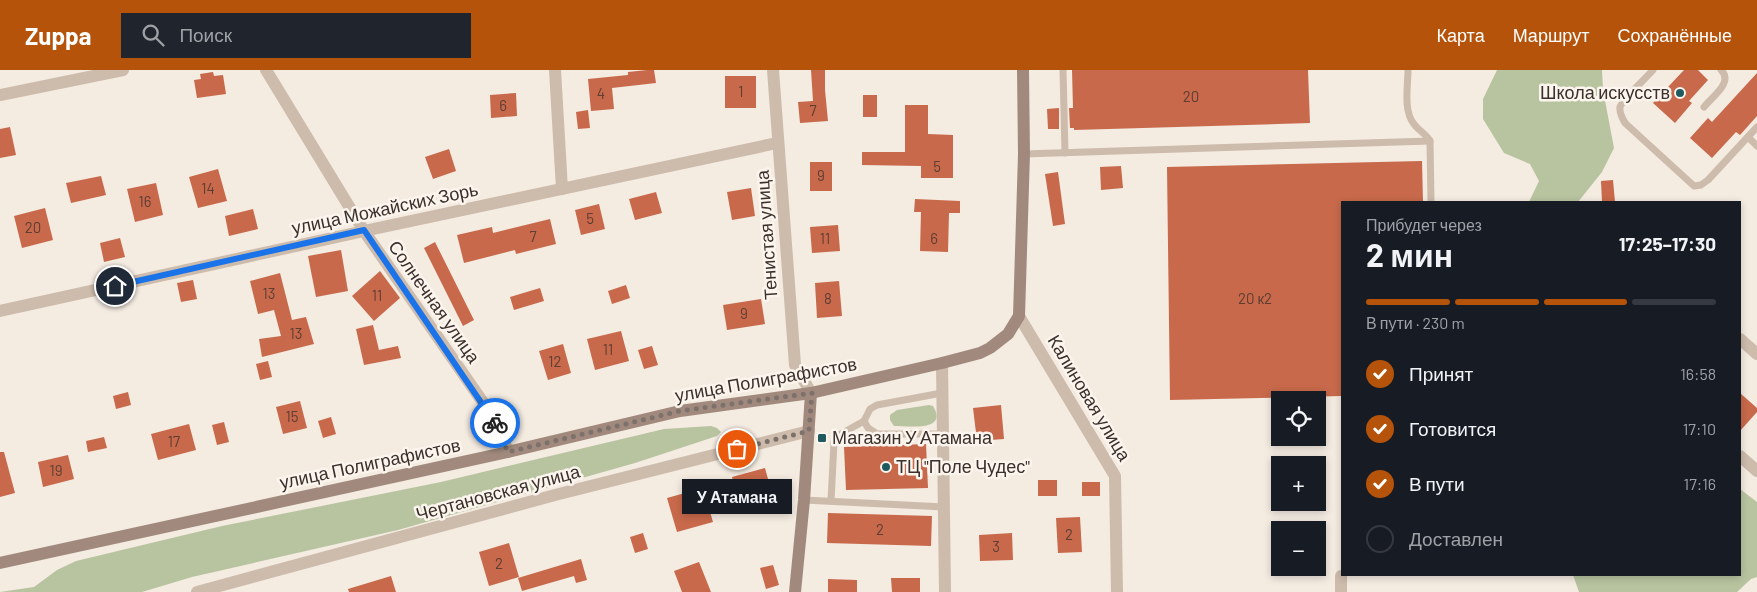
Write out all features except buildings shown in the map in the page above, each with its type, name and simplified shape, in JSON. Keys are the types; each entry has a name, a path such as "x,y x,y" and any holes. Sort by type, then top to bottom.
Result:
{"street":[{"path":"0,95 123,70"},
{"name":"Солнечная улица","path":"266,70 364,230 488,411 502,435 508,452"},
{"path":"555,70 562,189"},
{"name":"Тенистая улица","path":"773,70 795,365 812,393"},
{"path":"1019,316 1024,154 1023,70"},
{"name":"улица Можайских Зорь","path":"0,311 364,230 778,143"},
{"name":"улица Полиграфистов","path":"0,563 508,452 680,411 812,393 942,363 980,353 990,348 1008,334 1019,316"},
{"name":"Калиновая улица","path":"1019,316 1115,476 1117,592"},
{"path":"1741,340 1757,354"},
{"path":"942,363 945,592"},
{"path":"795,592 812,393"},
{"name":"Чертановская улица","path":"198,592 555,495 809,431"},
{"path":"1741,457 1757,471"},
{"path":"1341,576 1341,592"}],"lane":[{"path":"1063,70 1065,153"},
{"path":"1408,70 1408,116 1430,142 1431,201"},
{"path":"1653,70 1624,101 1620,108 1621,115 1626,123 1694,186 1708,180 1757,127"},
{"path":"1704,107 1724,84 1725,74 1720,70"},
{"path":"1748,137 1757,146"},
{"path":"1024,154 1430,142"},
{"path":"831,501 834,442 839,435 864,421 870,409 877,405 942,393"},
{"path":"864,421 868,428 877,434 943,434"},
{"path":"804,500 944,507"}],"green space":[{"path":"1497,70 1602,70 1603,90 1614,148 1602,172 1579,201 1529,201 1539,181 1530,164 1504,153 1483,119 1483,99"},
{"path":"933,406 936,414 936,420 931,424 917,427 894,426 890,420 890,415 897,410"},
{"path":"711,426 721,432 717,436 635,463 398,530 192,577 142,592 0,592 34,587 57,570 76,561 222,526 441,482 664,429"},
{"path":"1741,490 1757,502 1757,577 1751,579 1737,592 1579,592 1573,576 1741,576"}],"way so far":[{"path":"495,423 508,452 680,411 812,393 809,431 737,449"}],"place":[{"name":"Школа искусств","path":"1680,93"},
{"name":"Магазин У Атамана","path":"822,438"},
{"name":"У Атамана","path":"737,449"},
{"name":"ТЦ \"Поле Чудес\"","path":"886,467"}],"route":[{"path":"115,286 364,230 495,423"}]}
